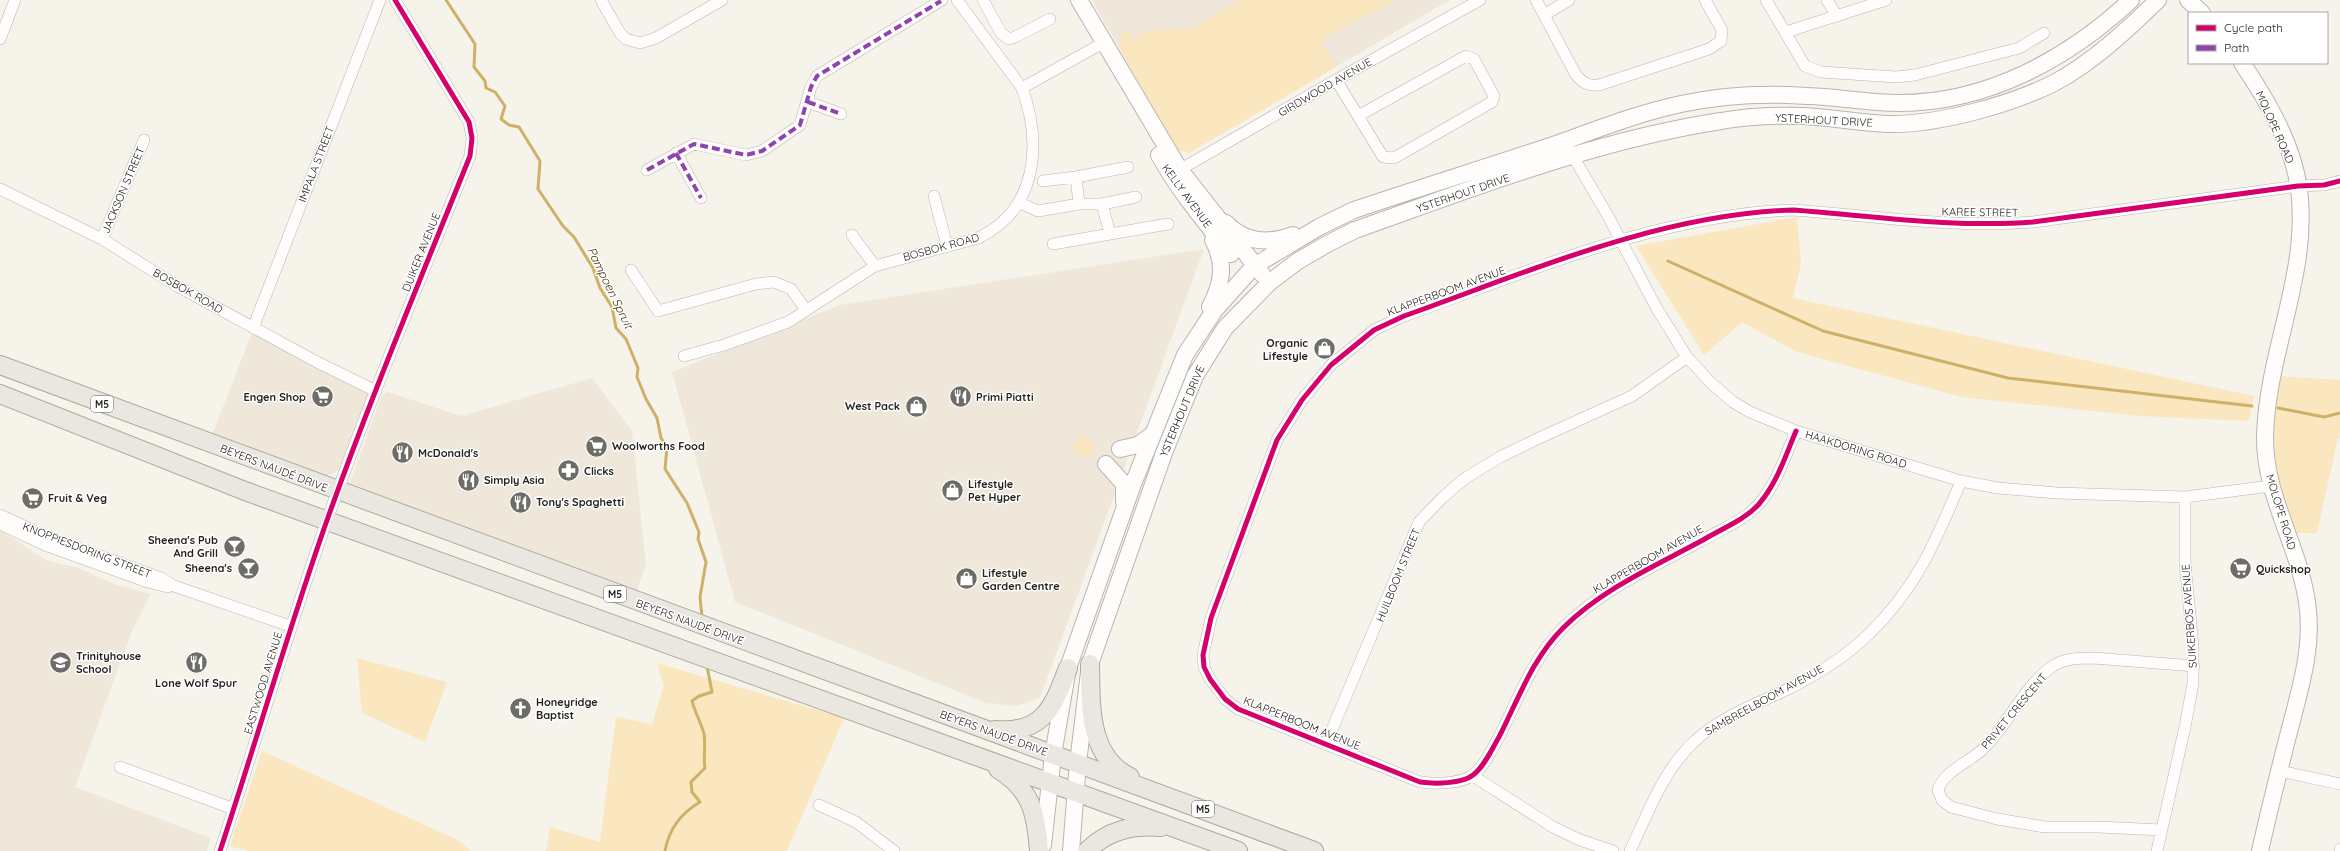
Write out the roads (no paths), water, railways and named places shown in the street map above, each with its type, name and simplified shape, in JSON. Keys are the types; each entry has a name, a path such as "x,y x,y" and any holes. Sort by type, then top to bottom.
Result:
{"main road":[{"name":"KELLY AVENUE","path":"1079,0 1103,43 1144,109 1175,173 1251,270 1266,286"},
{"name":"YSTERHOUT DRIVE","path":"1043,851 1050,782 1068,668 1123,514 1185,355 1195,337 1214,311 1251,270 1319,227 1354,210 1661,109 1719,97 1809,96 1901,103 1944,99 1974,93 2026,75 2056,58 2099,29 2131,0"},
{"name":"YSTERHOUT DRIVE","path":"1071,851 1078,763 1090,664 1162,459 1196,376 1225,328 1266,286 1298,261 1355,230 1573,156 1634,138 1723,120 1762,116 1804,116 1887,124 1912,123 1962,114 2002,103 2054,82 2105,47 2158,0"},
{"path":"2188,0 2201,12"},
{"name":"MOLOPE ROAD","path":"2243,64 2263,94 2289,154 2298,186 2301,215 2298,252 2267,404 2266,458 2271,486 2301,575 2307,602 2309,633 2302,682 2260,851"},
{"path":"1196,201 1250,238 1267,242 1277,241 1319,227"},
{"path":"1195,337 1216,294 1222,271 1218,250 1196,201"},
{"name":"BEYERS NAUDÉ DRIVE","path":"0,365 338,492 1314,851"},
{"name":"M5","path":"0,394 245,491 1238,851"},
{"path":"1120,449 1138,445 1153,434"},
{"path":"1106,464 1124,484 1123,514"},
{"path":"1090,664 1091,717 1096,735 1105,754 1112,764 1124,774 1175,799"},
{"path":"978,728 1016,730 1030,726 1042,719 1054,702 1068,668"},
{"path":"972,754 1010,777 1027,796 1036,818 1039,851"},
{"path":"1087,851 1106,835 1130,827 1178,828"}],"street":[{"path":"0,39 15,0"},
{"name":"IMPALA STREET","path":"253,328 380,0"},
{"name":"DUIKER AVENUE","path":"327,521 376,391 470,156 472,147 469,122 395,0"},
{"path":"601,0 620,33 632,42 647,42 722,0"},
{"path":"647,170 689,145 699,144 746,155 756,154 794,130 804,118 814,80 822,71 942,0"},
{"name":"BOSBOK ROAD","path":"684,356 724,346 771,329 806,310 875,266 978,238 992,232 1003,223 1020,203 1027,182 1033,152 1031,118 1022,88 958,0"},
{"path":"983,0 1001,33 1009,39 1050,19"},
{"name":"GIRDWOOD AVENUE","path":"1175,173 1336,80 1480,0"},
{"path":"1536,0 1576,76 1587,84 1599,85 1709,50 1721,41 1722,30 1704,0"},
{"path":"1544,15 1569,0"},
{"path":"1766,0 1805,66 1821,72 1852,75 1915,76 2019,48 2044,33"},
{"path":"1827,0 1837,16"},
{"path":"1786,32 1886,0"},
{"path":"1022,88 1103,43"},
{"path":"1336,80 1383,157 1394,158 1492,102 1494,96 1474,59 1466,56 1358,116"},
{"path":"808,102 841,114"},
{"name":"JACKSON STREET","path":"102,239 144,140"},
{"name":"HAAKDORING ROAD","path":"1564,141 1621,239 1657,309 1687,357 1711,383 1733,402 1750,412 1796,431 1961,481 2026,491 2185,497 2271,486"},
{"path":"676,153 701,198"},
{"path":"1043,181 1076,177 1128,167"},
{"path":"1076,177 1079,204"},
{"name":"KAREE STREET","path":"1621,239 1669,228 1769,210 1794,210 1971,224 2003,224 2033,222 2298,186 2324,185 2340,181"},
{"name":"BOSBOK ROAD","path":"0,189 102,239 177,286 253,328 376,391"},
{"path":"934,196 947,246"},
{"path":"1020,203 1038,211 1079,204 1102,204 1136,197"},
{"path":"1102,204 1110,234"},
{"path":"1053,244 1168,224"},
{"path":"852,235 875,266"},
{"name":"KLAPPERBOOM AVENUE","path":"1621,239 1404,316 1374,330 1331,365 1302,400 1277,440 1211,618 1204,648 1204,667 1217,689 1238,709 1420,782 1433,784 1448,783 1473,776 1492,749 1531,670 1554,636 1589,604 1725,527 1757,505 1776,479 1796,431"},
{"path":"631,270 658,311 756,284 774,282 791,289 806,310"},
{"name":"HUILBOOM STREET","path":"1326,744 1420,522 1442,498 1464,479 1500,457 1632,396 1687,357"},
{"name":"SAMBREELBOOM AVENUE","path":"1630,851 1674,764 1695,740 1725,719 1790,688 1826,666 1868,635 1892,610 1910,587 1922,568 1961,481"},
{"name":"SUIKERBOS AVENUE","path":"2157,851 2191,700 2194,666 2185,563 2185,497"},
{"name":"KNOPPIESDORING STREET","path":"0,515 42,535 161,578 174,586 290,626"},
{"name":"EASTWOOD AVENUE","path":"220,851 275,682 290,626 327,521"},
{"name":"KNOPPIESDORING STREET","path":"0,524 45,545 112,570 165,587 174,586"},
{"name":"PRIVET CRESCENT","path":"2161,830 2099,827 2057,828 2028,825 1951,807 1942,800 1938,790 1944,778 1969,761 1991,741 2034,684 2058,662 2080,658 2094,658 2194,666"},
{"path":"120,767 234,809"},
{"path":"2280,771 2340,784"},
{"path":"1473,776 1553,827 1580,840 1613,851"},
{"path":"819,804 856,822 894,851"}],"waterway":[{"name":"Pampoen Spruit","path":"446,0 475,44 474,67 485,81 486,88 495,92 505,106 501,119 509,125 519,127 540,161 538,189 563,226 574,237 593,268 600,288 612,307 616,328 626,339 638,368 637,377 646,399 657,418 661,438 667,447 665,469 687,503 699,532 698,539 706,562 700,597 702,617"},
{"path":"1668,261 1823,331 2008,378 2252,406"},
{"path":"2278,408 2324,417 2340,413"},
{"name":"Pampoen Spruit","path":"665,851 669,836 677,822 687,811 700,802 692,792 691,782 705,768 705,738 692,701 699,696 712,692 707,666"}],"place":[{"name":"Organic Lifestyle","path":"1324,349"},
{"name":"Engen Shop","path":"322,397"},
{"name":"Primi Piatti","path":"960,397"},
{"name":"West Pack","path":"916,406"},
{"name":"Woolworths Food","path":"597,446"},
{"name":"McDonald's","path":"403,453"},
{"name":"Clicks","path":"568,471"},
{"name":"Simply Asia","path":"469,480"},
{"name":"Lifestyle Pet Hyper","path":"952,490"},
{"name":"Fruit & Veg","path":"32,498"},
{"name":"Tony's Spaghetti","path":"521,502"},
{"name":"Sheena's Pub And Grill","path":"234,546"},
{"name":"Sheena's","path":"248,568"},
{"name":"Quickshop","path":"2240,569"},
{"name":"Lifestyle Garden Centre","path":"967,579"},
{"name":"Trinityhouse School","path":"60,662"},
{"name":"Lone Wolf Spur","path":"196,663"},
{"name":"Honeyridge Baptist","path":"520,708"}]}
